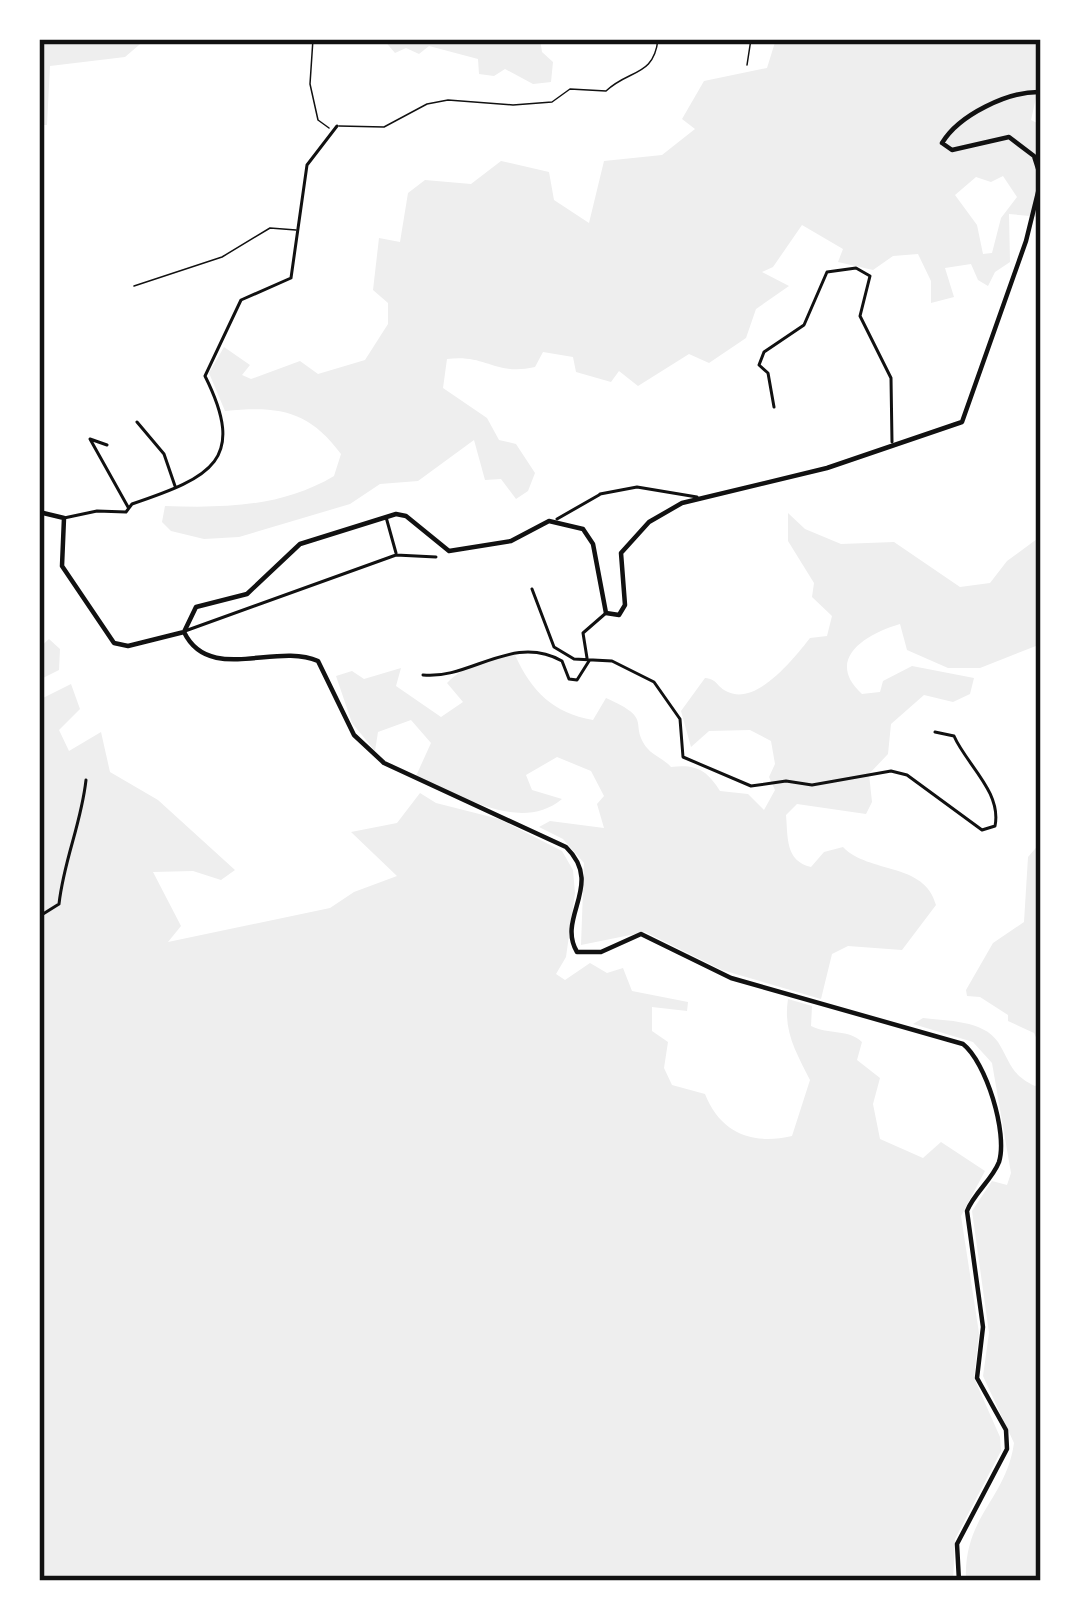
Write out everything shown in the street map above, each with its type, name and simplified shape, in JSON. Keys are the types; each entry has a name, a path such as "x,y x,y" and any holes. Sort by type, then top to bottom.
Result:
{"street":[{"path":"423,675 448,678 476,661 533,650 562,661 569,679 578,680 588,659 584,633 606,613 623,611 620,562 626,545 649,522 699,497 826,468 892,442 950,430 969,410 980,359 1026,241 1041,179 1034,156 1009,137 952,149 942,143 950,132 999,101 1041,92"},
{"path":"39,512 64,518 97,511 122,514 212,465 225,447 224,417 206,376 241,300 291,278 307,165 335,128"},
{"path":"774,407 768,374 759,365 761,356 804,325 827,272 856,268 870,276 860,316 890,378 892,442"},
{"path":"137,422 164,454 175,486"},
{"path":"107,445 90,439 128,507"},
{"path":"557,518 601,494 638,488 699,497"},
{"path":"184,632 196,607 240,597 300,544 386,517 406,516 449,551 511,541 549,521 583,530 593,544 606,613"},
{"path":"386,517 396,555"},
{"path":"64,518 62,566 114,643 128,646 184,632 396,555 436,556"},
{"path":"532,589 554,647 588,659 612,661 654,682 680,719 683,757 712,773 751,786 786,781 812,785 891,771 907,775 982,830 995,826 994,804 974,766 954,736 935,732"},
{"path":"184,632 194,648 212,657 318,661 354,735 384,763 566,847 581,867 582,892 571,935 577,952 601,952 641,934 731,977 963,1044 973,1052 987,1079 1000,1149 998,1163 967,1211 982,1327 977,1378 1006,1430 1007,1449 957,1544 959,1581"},
{"path":"39,905 43,914 59,904 65,856 80,834 86,780"}],"lane":[{"path":"313,39 310,84 317,116 335,128 384,127 427,104 448,100 513,105 552,102 569,89 606,91 647,69 658,39"},
{"path":"747,65 751,39"},
{"path":"134,286 222,257 270,228 296,230"}],"shaded area":[{"path":"39,39 146,39 125,57 50,66 47,125 39,125"},
{"path":"383,39 540,39 542,52 553,62 551,82 533,84 505,69 494,76 479,74 478,59 429,46 419,54 406,48 395,53"},
{"path":"776,39 1041,39 1041,75 1031,120 1041,125 1041,217 1009,214 1010,262 995,272 988,286 978,280 971,264 945,268 954,297 931,303 931,281 918,254 893,256 873,270 838,262 843,249 802,225 773,267 762,272 789,286 756,309 746,338 709,363 689,354 638,386 619,371 611,382 576,372 573,357 543,352 535,367 521,369 447,359 443,388 487,418 499,440 516,444 535,473 528,491 516,499 501,479 485,480 474,440 418,481 380,484 350,504 239,537 204,539 171,531 162,522 165,506 273,500 334,476 341,454 317,428 277,411 225,411 209,373 224,347 250,365 242,375 251,379 300,361 318,374 365,360 388,324 388,303 373,290 379,238 400,242 408,193 425,180 471,184 501,161 549,172 554,200 589,223 604,161 662,155 695,129 682,119 704,81 767,68","holes":["1003,176 1017,197 1001,218 992,253 983,254 977,225 955,195 976,177 991,182"]},
{"path":"788,513 805,529 841,544 894,542 960,587 990,583 1007,561 1041,536 1041,644 980,668 948,668 907,650 900,624 863,641 848,659 851,681 862,694 880,692 883,681 912,666 974,678 970,694 953,702 924,695 891,724 888,754 869,774 872,802 866,814 797,804 786,815 792,854 803,864 811,867 824,852 843,847 909,875 930,891 936,905 902,950 848,946 832,954 821,999 722,970 645,932 581,945 584,863 563,839 539,827 550,821 604,828 597,804 604,796 591,771 557,757 526,775 532,790 562,799 545,809 509,812 470,800 416,776 431,743 411,720 378,732 375,751 352,723 336,676 352,671 364,679 401,668 396,686 441,717 463,702 447,683 455,676 477,663 515,655 529,680 555,706 593,720 606,698 621,705 636,717 648,749 671,767 700,770 720,791 748,794 764,810 775,790 769,777 775,764 771,741 750,730 709,731 691,747 681,711 705,678 728,692 751,692 775,677 810,638 827,636 832,616 812,597 814,583 788,541"},
{"path":"49,639 60,649 59,670 39,680 39,648"},
{"path":"71,684 80,709 59,730 69,751 101,732 110,772 158,800 235,870 221,880 193,871 153,872 181,926 168,942 330,908 354,892 397,876 351,832 397,823 420,793 436,803 499,819 562,851 573,870 575,893 566,957 556,974 565,980 590,963 607,973 623,968 632,991 688,1002 687,1011 652,1007 652,1031 668,1042 664,1068 672,1085 705,1094 729,1127 764,1139 792,1136 810,1080 789,1031 788,999 812,1006 811,1026 862,1042 857,1060 880,1078 873,1104 880,1139 923,1158 941,1142 985,1171 961,1216 979,1333 974,1378 1000,1437 1001,1451 955,1539 953,1581 39,1581 39,700"},
{"path":"1041,842 1041,1048 1034,1033 1008,1021 1008,1015 980,997 967,996 966,990 993,943 1024,922 1028,857"},
{"path":"923,1018 983,1029 998,1042 1020,1077 1035,1086 1041,1082 1041,1581 966,1581 971,1540 1003,1479 1014,1443 983,1376 989,1333 972,1211 992,1181 1007,1185 1011,1173 992,1063 973,1042 913,1024"}]}
